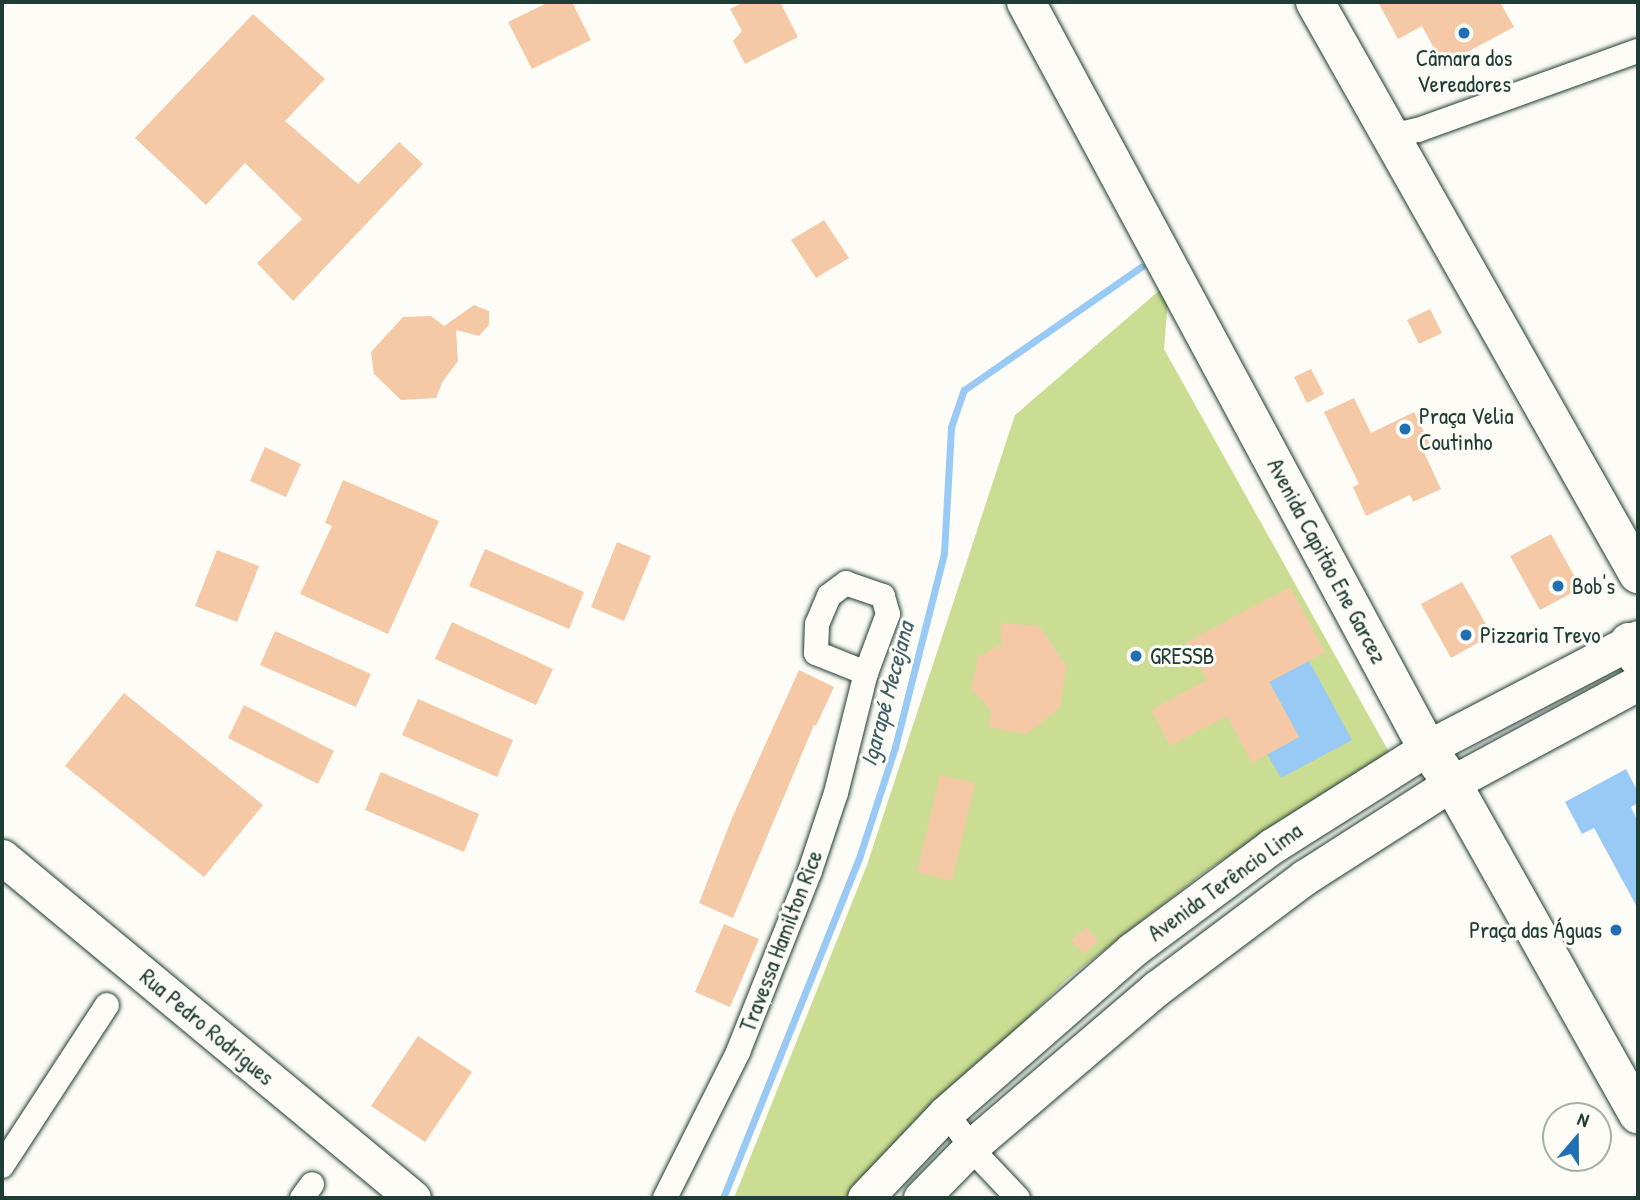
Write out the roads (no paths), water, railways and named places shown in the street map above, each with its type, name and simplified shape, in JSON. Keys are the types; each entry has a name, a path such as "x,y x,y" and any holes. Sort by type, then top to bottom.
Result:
{"main road":[{"name":"Avenida Capitão Ene Garcez","path":"1026,2 1427,748 1452,783 1638,1114"},
{"path":"1315,2 1638,574"},
{"name":"Avenida Terêncio Lima","path":"865,1198 946,1113 1132,950 1272,846 1427,748 1635,646"},
{"name":"Avenida Terêncio Lima","path":"921,1198 973,1145 1168,980 1305,877 1452,783 1638,684"},
{"name":"Rua Pedro Rodrigues","path":"2,856 413,1198"}],"street":[{"path":"1391,136 1418,130 1638,51"},
{"name":"Travessa Hamilton Rice","path":"665,1198 738,1052 810,871 836,793 866,673"},
{"path":"2,1166 107,1005"},
{"path":"946,1113 973,1145 980,1158 1018,1198"}],"water":[{"path":"1309,661 1352,740 1281,778 1267,754 1299,737 1269,682"},
{"path":"1626,769 1638,792 1638,803 1631,807 1638,822 1637,907 1594,828 1582,834 1565,802"}],"waterway":[{"name":"Igarapé Mecejana","path":"723,1198 860,855 895,747 944,553 951,427 964,390 1141,267"}],"place":[{"name":"Câmara dos Vereadores","path":"1464,33"},
{"name":"Praça Velia Coutinho","path":"1405,429"},
{"name":"Bob's","path":"1558,586"},
{"name":"Pizzaria Trevo","path":"1466,635"},
{"name":"GRESSB","path":"1136,656"},
{"name":"Praça das Águas","path":"1616,930"}]}
